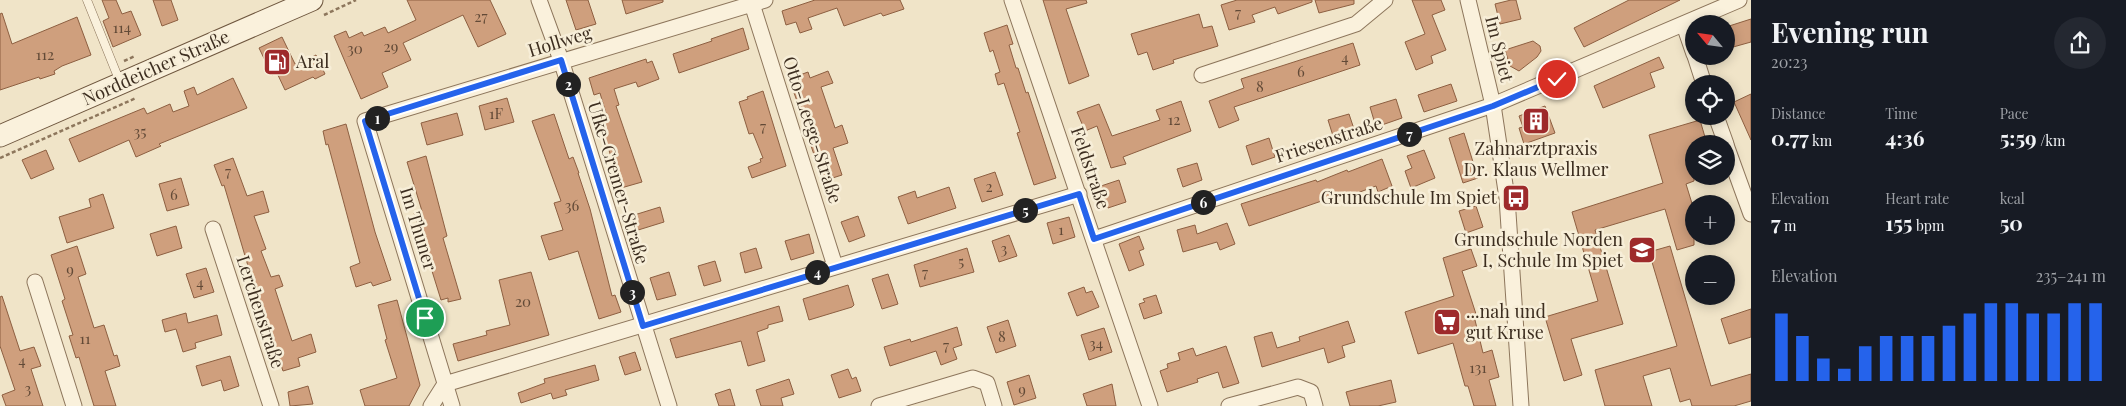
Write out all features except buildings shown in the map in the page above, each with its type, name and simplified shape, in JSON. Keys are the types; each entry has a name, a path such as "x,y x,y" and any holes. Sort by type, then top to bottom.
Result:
{"main road":[{"name":"Norddeicher Straße","path":"0,136 312,0"}],"street":[{"name":"Ufke-Cremer-Straße","path":"539,0 561,60 669,406"},
{"name":"Feldstraße","path":"1012,0 1150,406"},
{"path":"1202,75 1356,24 1385,0"},
{"name":"Im Spiet","path":"1468,0 1493,106 1507,198 1521,406"},
{"name":"Friesenstraße","path":"1094,239 1493,106 1739,0"},
{"name":"Hollweg","path":"365,121 561,60 759,2"},
{"name":"Otto-Leege-Straße","path":"759,2 836,266"},
{"name":"Im Thuner","path":"365,121 452,406"},
{"path":"1735,169 1751,214"},
{"path":"431,406 445,384 1079,194"},
{"name":"Lerchenstraße","path":"213,229 271,406"},
{"path":"35,282 74,406"},
{"path":"879,406 973,378 987,383 994,406"},
{"path":"1229,406 1298,387 1311,392 1315,406"}],"lane":[{"path":"86,0 121,84"}],"place":[{"name":"Aral","path":"277,62"},
{"name":"Zahnarztpraxis Dr. Klaus Wellmer","path":"1536,121"},
{"name":"Grundschule Im Spiet","path":"1516,198"},
{"name":"Grundschule Norden I, Schule Im Spiet","path":"1642,250"},
{"name":"...nah und gut Kruse","path":"1447,322"}],"route":[{"path":"425,318 365,121 561,60 643,326 836,266 1079,194 1094,239 1493,106 1557,79"}]}
